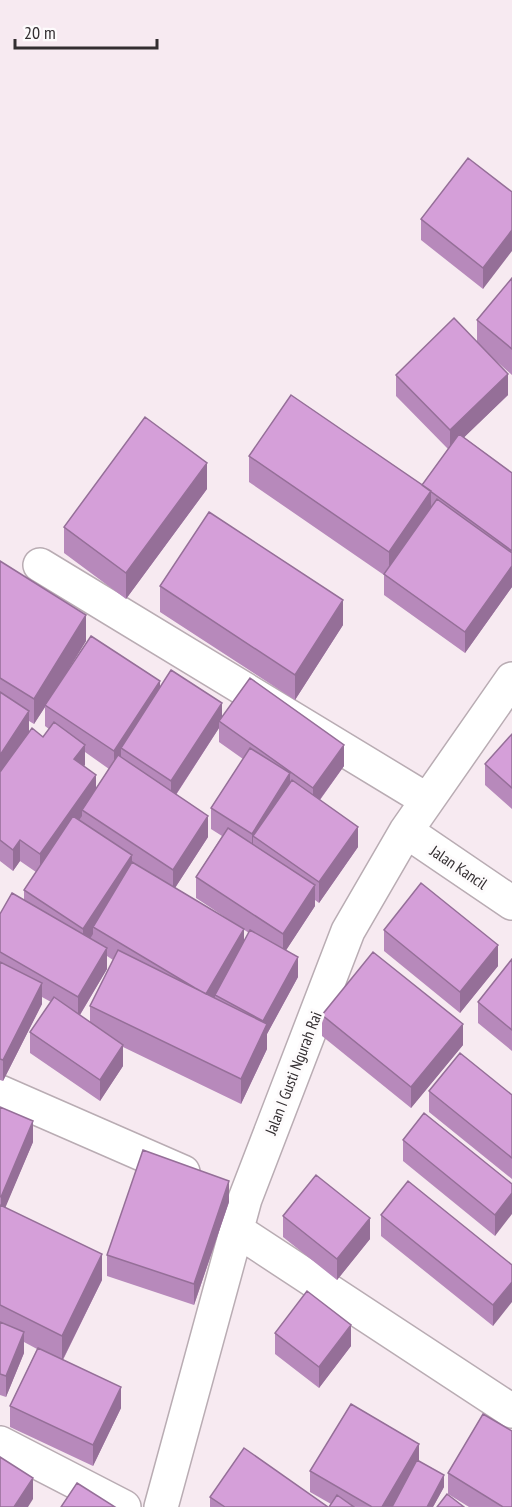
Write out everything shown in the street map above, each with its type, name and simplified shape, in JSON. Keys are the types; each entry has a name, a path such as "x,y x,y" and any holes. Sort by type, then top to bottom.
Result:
{"street":[{"path":"40,565 427,801"},
{"name":"Jalan I Gusti Ngurah Rai","path":"161,1507 245,1199 348,931 406,831 512,679"},
{"name":"Jalan Kancil","path":"406,831 512,903"},
{"path":"0,1092 245,1199"},
{"path":"238,1231 512,1411"},
{"path":"0,1443 124,1507"}],"building":[{"path":"468,158 512,192 512,230 483,268 421,219"},
{"path":"512,278 512,349 477,320"},
{"path":"454,318 508,374 450,430 396,375"},
{"path":"291,395 431,491 389,552 249,456"},
{"path":"145,417 207,463 126,573 64,527"},
{"path":"459,434 512,473 512,551 422,485"},
{"path":"437,499 512,553 512,566 465,632 384,574"},
{"path":"209,512 343,600 295,675 160,586"},
{"path":"0,561 86,615 34,699 0,678"},
{"path":"91,636 160,681 114,751 45,705"},
{"path":"171,670 222,703 171,781 121,748"},
{"path":"250,678 344,745 313,788 219,721"},
{"path":"0,692 29,711 0,755"},
{"path":"54,722 85,745 74,759 96,775 40,854 20,840 13,850 0,840 0,772 32,728 43,737"},
{"path":"512,734 512,788 485,764"},
{"path":"250,748 290,773 252,834 211,808"},
{"path":"118,755 208,816 173,870 82,810"},
{"path":"292,780 358,827 319,882 253,836"},
{"path":"73,816 132,855 83,929 24,890"},
{"path":"228,828 315,885 283,934 196,877"},
{"path":"132,862 244,929 206,994 93,927"},
{"path":"421,883 498,945 460,992 384,930"},
{"path":"12,893 107,948 78,997 0,952 0,914"},
{"path":"250,930 298,957 263,1021 215,995"},
{"path":"118,950 267,1024 241,1079 90,1006"},
{"path":"373,952 463,1024 411,1087 322,1015"},
{"path":"512,959 512,1030 478,1002"},
{"path":"0,962 42,983 3,1060 0,1059"},
{"path":"54,997 123,1045 100,1080 30,1032"},
{"path":"460,1053 512,1095 512,1158 429,1091"},
{"path":"0,1107 33,1121 1,1197 0,1196"},
{"path":"424,1113 512,1184 512,1193 495,1215 403,1140"},
{"path":"143,1150 229,1181 194,1284 107,1255"},
{"path":"316,1175 370,1218 337,1259 283,1216"},
{"path":"408,1181 512,1265 512,1282 493,1305 381,1215"},
{"path":"0,1205 102,1254 62,1336 0,1305"},
{"path":"307,1291 351,1325 319,1367 275,1333"},
{"path":"0,1322 24,1332 6,1376 0,1374"},
{"path":"38,1348 121,1387 93,1445 10,1406"},
{"path":"351,1404 419,1444 382,1507 372,1507 310,1471"},
{"path":"483,1414 512,1431 512,1507 503,1507 448,1473"},
{"path":"244,1448 328,1507 225,1507 210,1497"},
{"path":"0,1457 33,1478 14,1507 0,1507"},
{"path":"417,1460 444,1475 427,1507 392,1507"},
{"path":"77,1483 115,1507 61,1507"},
{"path":"447,1494 464,1507 437,1507"},
{"path":"337,1495 354,1507 329,1507"}]}
